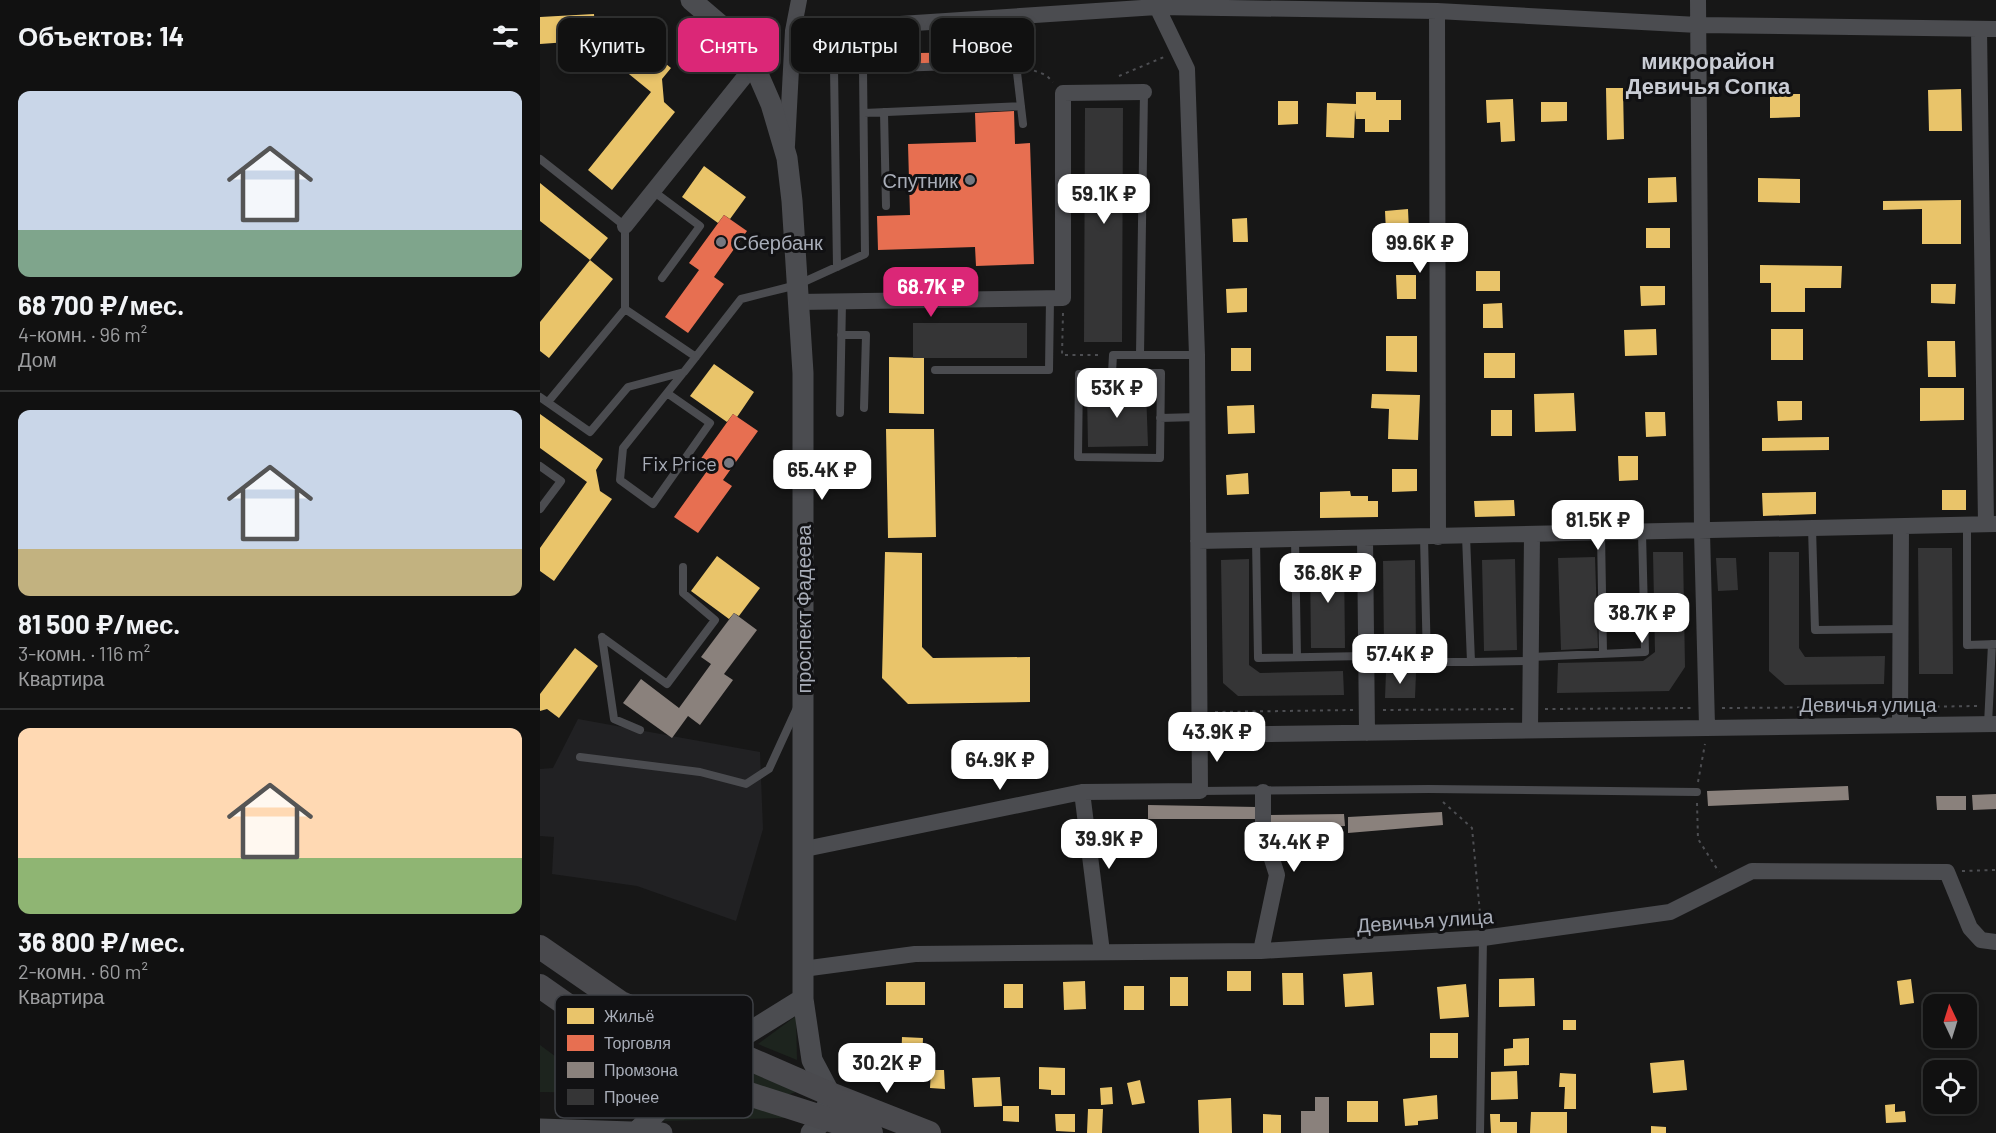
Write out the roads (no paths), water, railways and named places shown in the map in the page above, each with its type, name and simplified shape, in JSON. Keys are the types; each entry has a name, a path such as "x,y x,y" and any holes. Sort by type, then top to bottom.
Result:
{"main road":[{"path":"540,947 608,995"},
{"path":"540,986 555,996"},
{"path":"753,1061 929,1133"},
{"path":"753,1096 817,1126 872,1133"}],"street":[{"name":"проспект Фадеева","path":"691,0 712,18"},
{"path":"796,18 799,0"},
{"path":"1698,0 1702,532 1707,726"},
{"path":"919,23 1160,3 1437,11 1698,25 1988,29 1991,524 1702,532 1198,541"},
{"path":"805,849 1082,792 1200,791 1197,356 1187,69 1160,3"},
{"path":"1431,537 1437,11"},
{"path":"787,158 791,66"},
{"path":"625,226 748,72"},
{"name":"проспект Фадеева","path":"757,72 787,158 792,201 803,373 805,849 803,999 812,1060 830,1094"},
{"path":"764,88 774,90 790,87"},
{"path":"798,294 842,302 1056,299 1063,93 1144,92"},
{"path":"1900,725 1901,527"},
{"path":"1530,730 1532,535"},
{"path":"1365,538 1367,733"},
{"name":"Девичья улица","path":"1200,735 1707,726 1992,724"},
{"path":"1082,792 1102,952"},
{"path":"1261,951 1277,875 1263,831 1263,792"},
{"name":"Девичья улица","path":"803,969 915,954 1261,951 1483,938 1670,912 1752,871 1947,872 1970,928 1981,940 1996,942"},
{"path":"753,1030 803,999"},
{"path":"817,1126 830,1094"},
{"path":"636,1132 650,1118"},
{"path":"540,1129 662,1133"}],"lane":[{"path":"834,72 837,267"},
{"path":"667,393 710,423 653,504 620,480 623,448 741,299 798,294 837,267 865,254 863,72"},
{"path":"1017,72 1023,124"},
{"path":"1140,355 1144,92"},
{"path":"864,113 1021,106"},
{"path":"884,112 886,206"},
{"path":"540,159 625,226 625,309 544,400 590,432 628,387 684,372"},
{"path":"652,191 700,226 662,278"},
{"path":"935,370 1049,369 1056,299"},
{"path":"840,413 842,302"},
{"path":"625,309 696,357"},
{"path":"841,335 866,335 864,408"},
{"path":"1112,373 1113,355 1197,356"},
{"path":"1112,373 1161,373 1160,458 1078,457 1079,374 1112,373"},
{"path":"1160,417 1198,417"},
{"path":"540,466 561,481 540,509"},
{"path":"1967,525 1967,645 1994,644 1989,706 1992,724"},
{"path":"1812,528 1815,630 1900,629"},
{"path":"1601,533 1604,653"},
{"path":"1431,537 1427,662 1471,662 1645,652 1642,533"},
{"path":"1466,536 1471,662"},
{"path":"1295,539 1297,657"},
{"path":"1256,540 1258,658 1365,656"},
{"path":"640,730 614,719 602,637 667,684 715,620 683,593 683,567"},
{"path":"580,757 700,772 746,784 769,769 804,694"},
{"path":"1200,791 1429,789 1697,792"},
{"path":"1480,1133 1483,938"}],"place":[{"name":"Спутник","path":"970,180"},
{"name":"Сбербанк","path":"721,242"},
{"name":"Fix Price","path":"729,463"}],"district":[{"name":"микрорайон Девичья Сопка","path":"1708,72"}]}
